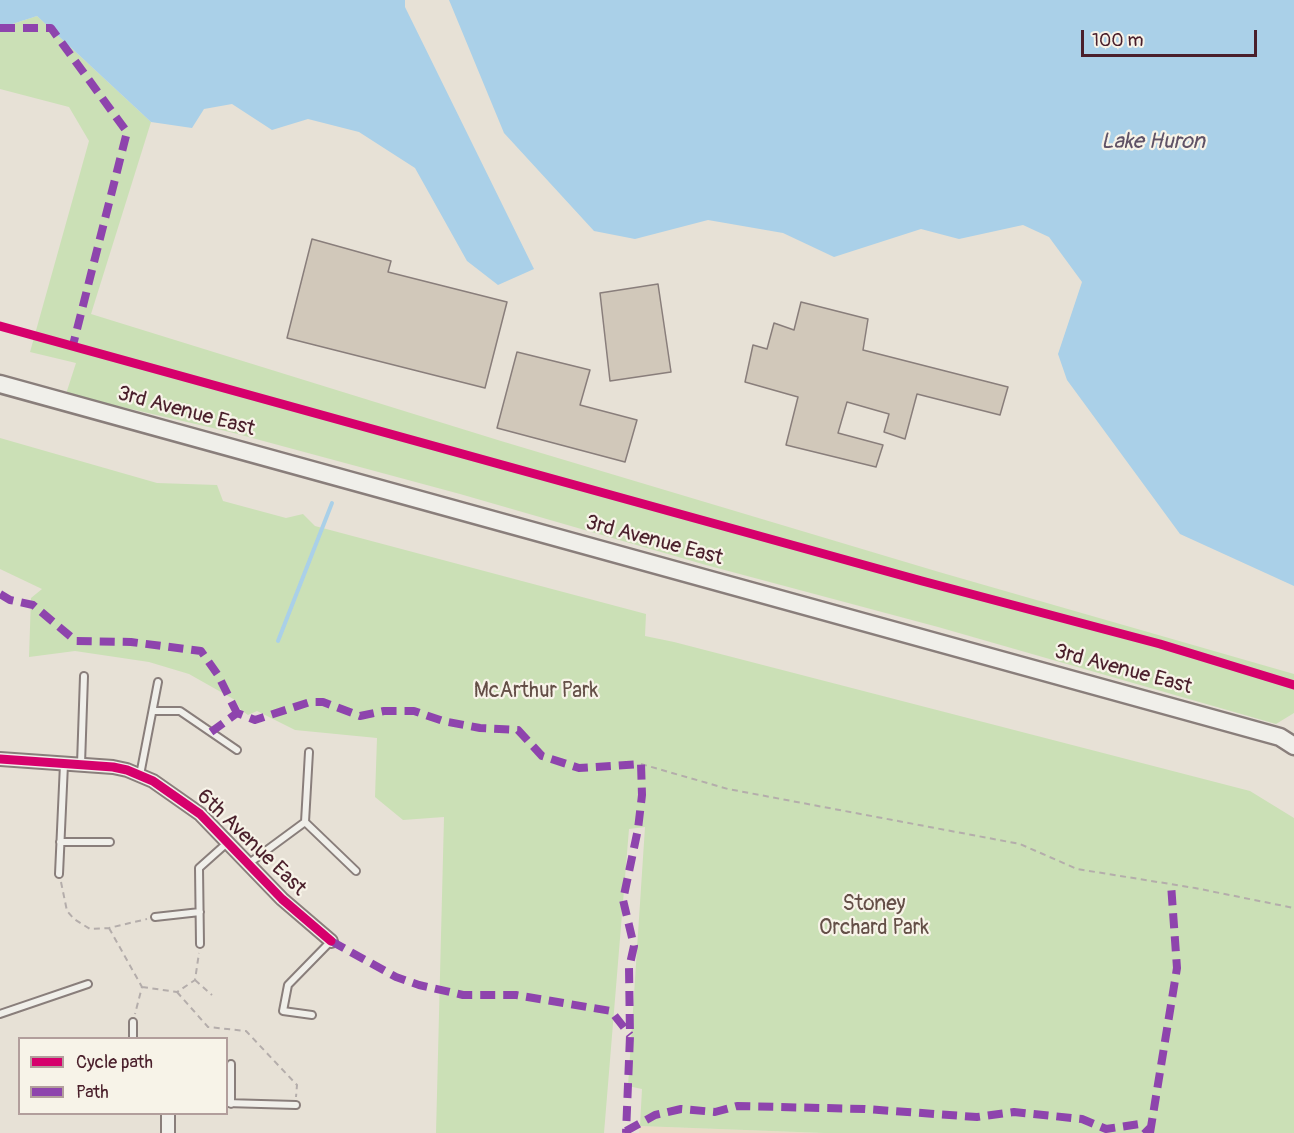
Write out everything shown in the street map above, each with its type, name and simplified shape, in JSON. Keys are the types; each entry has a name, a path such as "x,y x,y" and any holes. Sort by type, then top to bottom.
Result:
{"main road":[{"name":"3rd Avenue East","path":"0,384 1280,737 1294,746"}],"street":[{"name":"6th Avenue East","path":"0,759 113,767 141,775 166,788 200,814 287,903 331,941"},
{"path":"168,1115 168,1133"}],"lane":[{"path":"81,764 84,676"},
{"path":"141,775 158,682"},
{"path":"153,711 180,711 237,750"},
{"path":"309,752 305,822 357,871"},
{"path":"59,874 64,763"},
{"path":"248,864 305,822"},
{"path":"60,842 110,842"},
{"path":"200,944 199,868 227,843"},
{"path":"155,917 200,912"},
{"path":"312,1015 283,1011 288,985 331,941"},
{"path":"0,1014 88,984"},
{"path":"133,1022 133,1037"},
{"path":"231,1064 229,1104 296,1105"}],"path":[{"path":"641,764 728,789 1020,844 1077,869 1195,888 1294,908"},
{"path":"59,874 67,911 74,919 90,929 108,928 155,917"},
{"path":"108,928 142,987 133,1022"},
{"path":"177,992 195,980 200,944"},
{"path":"195,980 212,995"},
{"path":"142,987 177,992 208,1027 246,1031 297,1085 296,1105"}],"shaded area":[{"path":"640,1126 824,1133 639,1133"}],"green space":[{"path":"37,16 151,122 91,314 501,441 939,572 1294,674 1294,713 1276,724 460,494 230,432 66,394 76,363 30,352 89,141 69,107 0,89 0,28"},
{"path":"0,438 157,483 217,485 223,501 286,518 303,514 315,526 646,614 645,636 1250,791 1294,818 1294,1133 824,1133 640,1126 642,1089 628,1086 645,827 629,829 604,1133 436,1133 444,817 403,820 375,797 377,738 295,730 257,711 248,715 241,710 235,700 189,674 149,662 75,651 29,657 31,598 42,589 0,569"}],"water":[{"path":"0,0 405,0 405,7 534,269 498,285 467,261 415,168 359,132 308,119 272,130 232,104 204,109 192,128 151,122 37,16 0,28"},
{"name":"Lake Huron","path":"449,0 1294,0 1294,586 1180,534 1067,380 1058,354 1082,282 1049,237 1023,225 959,239 921,229 834,257 783,233 708,220 635,239 594,231 504,133"}],"building":[{"path":"312,239 391,261 388,272 507,302 485,388 287,338"},
{"path":"658,284 671,372 610,381 600,293"},
{"path":"801,302 868,319 863,350 1008,387 1000,415 917,394 905,439 884,432 889,414 847,402 838,433 883,445 876,467 786,445 798,397 745,382 753,345 767,349 774,323 794,330"},
{"path":"517,352 590,370 580,405 637,420 625,462 497,428"}],"waterway":[{"path":"278,641 332,503"}],"marked path":[{"path":"0,28 51,28 127,132 73,345"},
{"path":"0,594 10,600 33,605 76,641 131,642 201,651 218,675 237,713"},
{"path":"211,732 237,713 255,720 310,702 323,702 360,716 384,711 414,711 443,721 480,728 518,730 542,756 579,768 641,764 642,795 638,829 623,900 634,946 629,968 630,1036 626,1133"},
{"path":"1150,1133 1177,968 1171,884"},
{"path":"331,941 396,977 419,985 463,995 516,995 611,1011 630,1035"},
{"path":"626,1131 655,1115 681,1109 715,1112 737,1106 865,1109 977,1117 1014,1112 1082,1119 1106,1129 1140,1124 1149,1133"}],"cycle path":[{"path":"0,326 922,581 1160,644 1294,685"},
{"path":"0,759 113,767 153,781 200,814 282,899 331,941"}],"park label":[{"name":"McArthur Park","path":"536,692"},
{"name":"Stoney Orchard Park","path":"874,917"}]}
